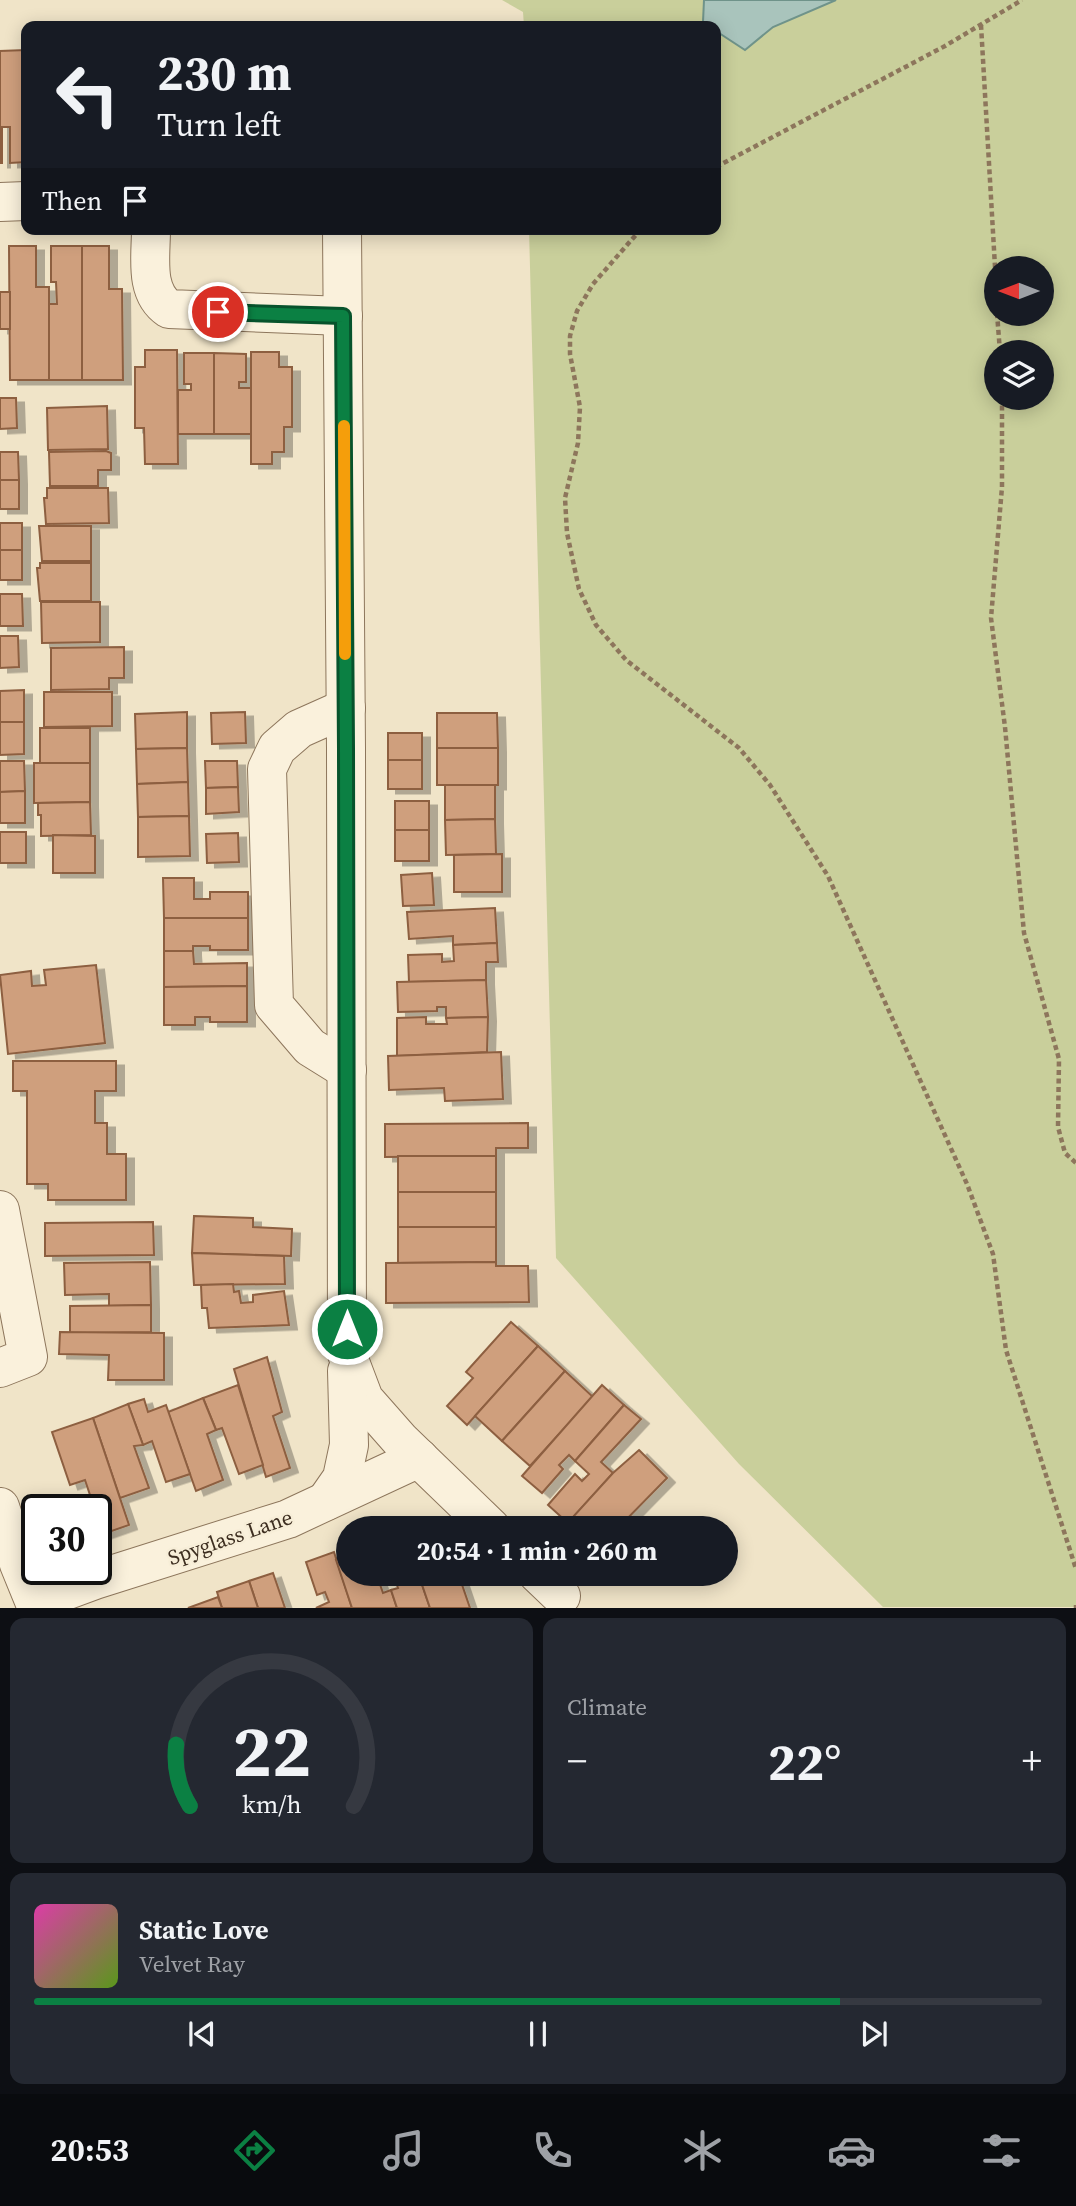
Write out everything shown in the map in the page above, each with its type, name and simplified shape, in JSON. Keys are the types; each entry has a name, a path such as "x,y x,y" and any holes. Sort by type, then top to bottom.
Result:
{"street":[{"path":"0,202 21,201"},
{"path":"151,235 152,285 158,302 169,309 343,316"},
{"path":"326,1501 342,1478 349,1445 342,235"},
{"path":"346,708 299,729 277,748 267,769 274,1005 310,1047 347,1070"},
{"path":"0,1210 28,1357 0,1368"},
{"path":"347,1354 364,1399 401,1441 479,1516"},
{"name":"Spyglass Lane","path":"36,1605 95,1580 288,1518 419,1458"},
{"path":"0,1507 10,1567 36,1605"}],"path":[{"path":"721,164 946,46 1022,0"},
{"path":"981,25 994,256"},
{"path":"635,235 593,284 577,311 570,336 570,354 580,407 578,443 565,498 567,533 579,589 596,625 626,660 739,748 771,785 828,876 967,1184 993,1254 1006,1350 1076,1569"},
{"path":"1002,410 1002,487 991,618 1005,727 1024,933 1059,1059 1058,1127 1065,1153 1076,1163"}],"green space":[{"path":"502,0 1076,0 1076,1607 883,1607 739,1464 556,1258 529,235 721,235 721,21 524,21 523,12"}],"water":[{"path":"704,0 836,0 773,27 745,50 721,34 721,21 703,21"}],"building":[{"path":"21,50 21,162 10,163 10,127 0,127 0,51"},
{"path":"2,127 2,163 0,163"},
{"path":"9,246 36,246 36,287 49,287 49,380 10,380"},
{"path":"51,246 82,246 82,380 49,380 49,304 57,304 56,282 51,282"},
{"path":"82,246 109,246 109,289 122,289 123,380 82,380"},
{"path":"0,292 10,292 10,329 0,329"},
{"path":"145,350 177,350 178,464 145,464 144,428 135,428 135,367 145,367"},
{"path":"251,352 279,352 279,367 292,367 292,427 284,427 284,452 272,452 272,464 251,464"},
{"path":"184,353 214,353 214,434 178,434 178,390 191,390 191,384 184,384"},
{"path":"214,353 246,354 246,382 239,382 239,388 251,388 251,434 214,434"},
{"path":"0,398 16,398 17,428 0,429"},
{"path":"107,406 108,449 48,450 47,408"},
{"path":"0,452 18,452 19,480 0,480"},
{"path":"49,452 111,453 111,470 98,470 98,486 50,486"},
{"path":"0,480 19,480 19,509 0,509"},
{"path":"47,488 108,488 109,523 46,524 44,498 47,498"},
{"path":"0,523 22,523 22,550 0,550"},
{"path":"39,526 91,526 91,561 42,561"},
{"path":"0,550 22,550 22,580 0,580"},
{"path":"40,563 91,563 91,601 40,601 37,568 40,568"},
{"path":"0,594 22,594 23,626 0,626"},
{"path":"41,602 100,602 100,642 42,643"},
{"path":"0,636 18,636 19,667 0,668"},
{"path":"124,647 124,678 109,678 109,689 51,690 51,648"},
{"path":"24,690 24,722 0,722 0,691"},
{"path":"44,692 112,692 112,726 44,727"},
{"path":"187,712 187,748 136,749 135,714"},
{"path":"245,712 246,743 212,744 211,713"},
{"path":"437,713 497,713 498,748 437,748"},
{"path":"0,722 24,722 24,754 0,755"},
{"path":"40,728 90,728 90,763 40,763"},
{"path":"388,733 422,733 422,760 388,760"},
{"path":"187,748 188,782 137,784 136,749"},
{"path":"437,748 498,748 498,785 437,785"},
{"path":"388,760 422,760 422,789 388,789"},
{"path":"0,761 24,761 25,791 0,792"},
{"path":"205,761 237,761 238,787 206,788"},
{"path":"34,763 90,763 90,802 34,803"},
{"path":"188,782 189,816 138,817 137,784"},
{"path":"445,785 495,785 495,819 445,820"},
{"path":"238,787 239,812 206,814 206,788"},
{"path":"25,791 25,823 0,823 0,792"},
{"path":"395,801 429,801 429,830 395,830"},
{"path":"90,802 91,835 41,836 38,803"},
{"path":"189,816 190,856 138,857 138,817"},
{"path":"495,819 496,854 446,855 445,820"},
{"path":"395,830 429,830 429,861 395,861"},
{"path":"0,832 26,832 26,863 0,863"},
{"path":"238,833 239,862 207,863 206,834"},
{"path":"53,835 95,836 95,873 53,873"},
{"path":"502,854 502,892 454,892 454,855"},
{"path":"432,873 434,905 403,906 401,875"},
{"path":"163,878 194,878 194,899 210,899 210,892 248,892 248,918 164,918"},
{"path":"495,908 497,943 453,945 453,936 409,939 407,912"},
{"path":"164,918 248,918 248,950 210,950 210,946 193,946 193,951 164,951"},
{"path":"497,943 498,962 486,962 486,980 409,982 408,955 442,954 442,962 454,961 453,945"},
{"path":"164,951 193,951 194,964 247,963 247,986 164,987"},
{"path":"96,965 105,1043 8,1054 0,975 31,971 32,986 46,985 44,970"},
{"path":"486,980 488,1017 446,1018 446,1007 437,1007 437,1011 398,1012 397,982"},
{"path":"247,986 247,1022 210,1022 210,1017 195,1017 195,1025 164,1025 164,987"},
{"path":"426,1017 426,1024 447,1024 446,1018 488,1017 487,1052 397,1056 397,1018"},
{"path":"501,1052 503,1099 445,1101 444,1088 389,1090 388,1056"},
{"path":"13,1061 116,1061 116,1091 95,1091 95,1123 107,1123 107,1154 126,1154 126,1200 48,1200 48,1184 27,1184 27,1091 13,1091"},
{"path":"528,1123 528,1148 496,1148 496,1156 385,1157 385,1124"},
{"path":"398,1156 496,1156 496,1192 398,1192"},
{"path":"398,1192 496,1192 496,1227 398,1227"},
{"path":"194,1216 253,1218 253,1227 292,1229 291,1256 192,1253"},
{"path":"153,1222 154,1255 45,1256 45,1223"},
{"path":"398,1227 496,1227 496,1262 398,1263"},
{"path":"192,1253 284,1256 285,1284 194,1285"},
{"path":"150,1262 151,1305 109,1306 109,1294 65,1295 64,1263"},
{"path":"496,1262 496,1266 528,1266 529,1302 386,1303 386,1263"},
{"path":"233,1284 234,1292 239,1291 241,1303 253,1302 253,1295 284,1291 289,1325 209,1328 207,1308 202,1308 201,1285"},
{"path":"151,1305 151,1332 70,1333 70,1306"},
{"path":"511,1322 538,1346 467,1425 447,1406 473,1378 466,1372"},
{"path":"60,1332 164,1333 164,1380 108,1380 109,1355 59,1354"},
{"path":"538,1346 565,1371 502,1441 475,1416"},
{"path":"267,1357 282,1412 273,1416 290,1468 266,1477 234,1369"},
{"path":"565,1371 593,1397 530,1466 502,1441"},
{"path":"238,1385 263,1465 239,1474 222,1428 216,1430 203,1398"},
{"path":"602,1385 624,1405 575,1461 569,1455 559,1465 563,1469 542,1493 522,1476"},
{"path":"203,1398 216,1430 207,1434 223,1480 196,1491 168,1412"},
{"path":"144,1399 148,1412 166,1405 190,1474 166,1482 152,1441 143,1445 128,1404"},
{"path":"128,1404 143,1445 134,1446 149,1488 120,1498 93,1418"},
{"path":"624,1405 641,1419 601,1462 613,1473 574,1516 560,1516 548,1505 575,1474 582,1481 589,1474 575,1461"},
{"path":"93,1418 129,1525 112,1531 112,1494 90,1494 85,1480 70,1485 52,1432"},
{"path":"639,1450 667,1478 630,1516 574,1516 613,1473"},
{"path":"334,1552 336,1586 345,1586 352,1608 316,1608 329,1602 325,1592 317,1595 306,1562"},
{"path":"273,1573 285,1608 258,1608 249,1581"},
{"path":"249,1581 258,1608 222,1608 217,1592"},
{"path":"345,1586 381,1586 383,1593 391,1590 397,1608 352,1608"},
{"path":"397,1586 422,1586 430,1608 397,1608 391,1590"},
{"path":"422,1586 462,1586 470,1608 430,1608"},
{"path":"218,1597 222,1608 188,1608"}],"slow traffic":[{"path":"344,426 345,654"}],"route":[{"path":"218,312 343,316 347,1329"}]}
